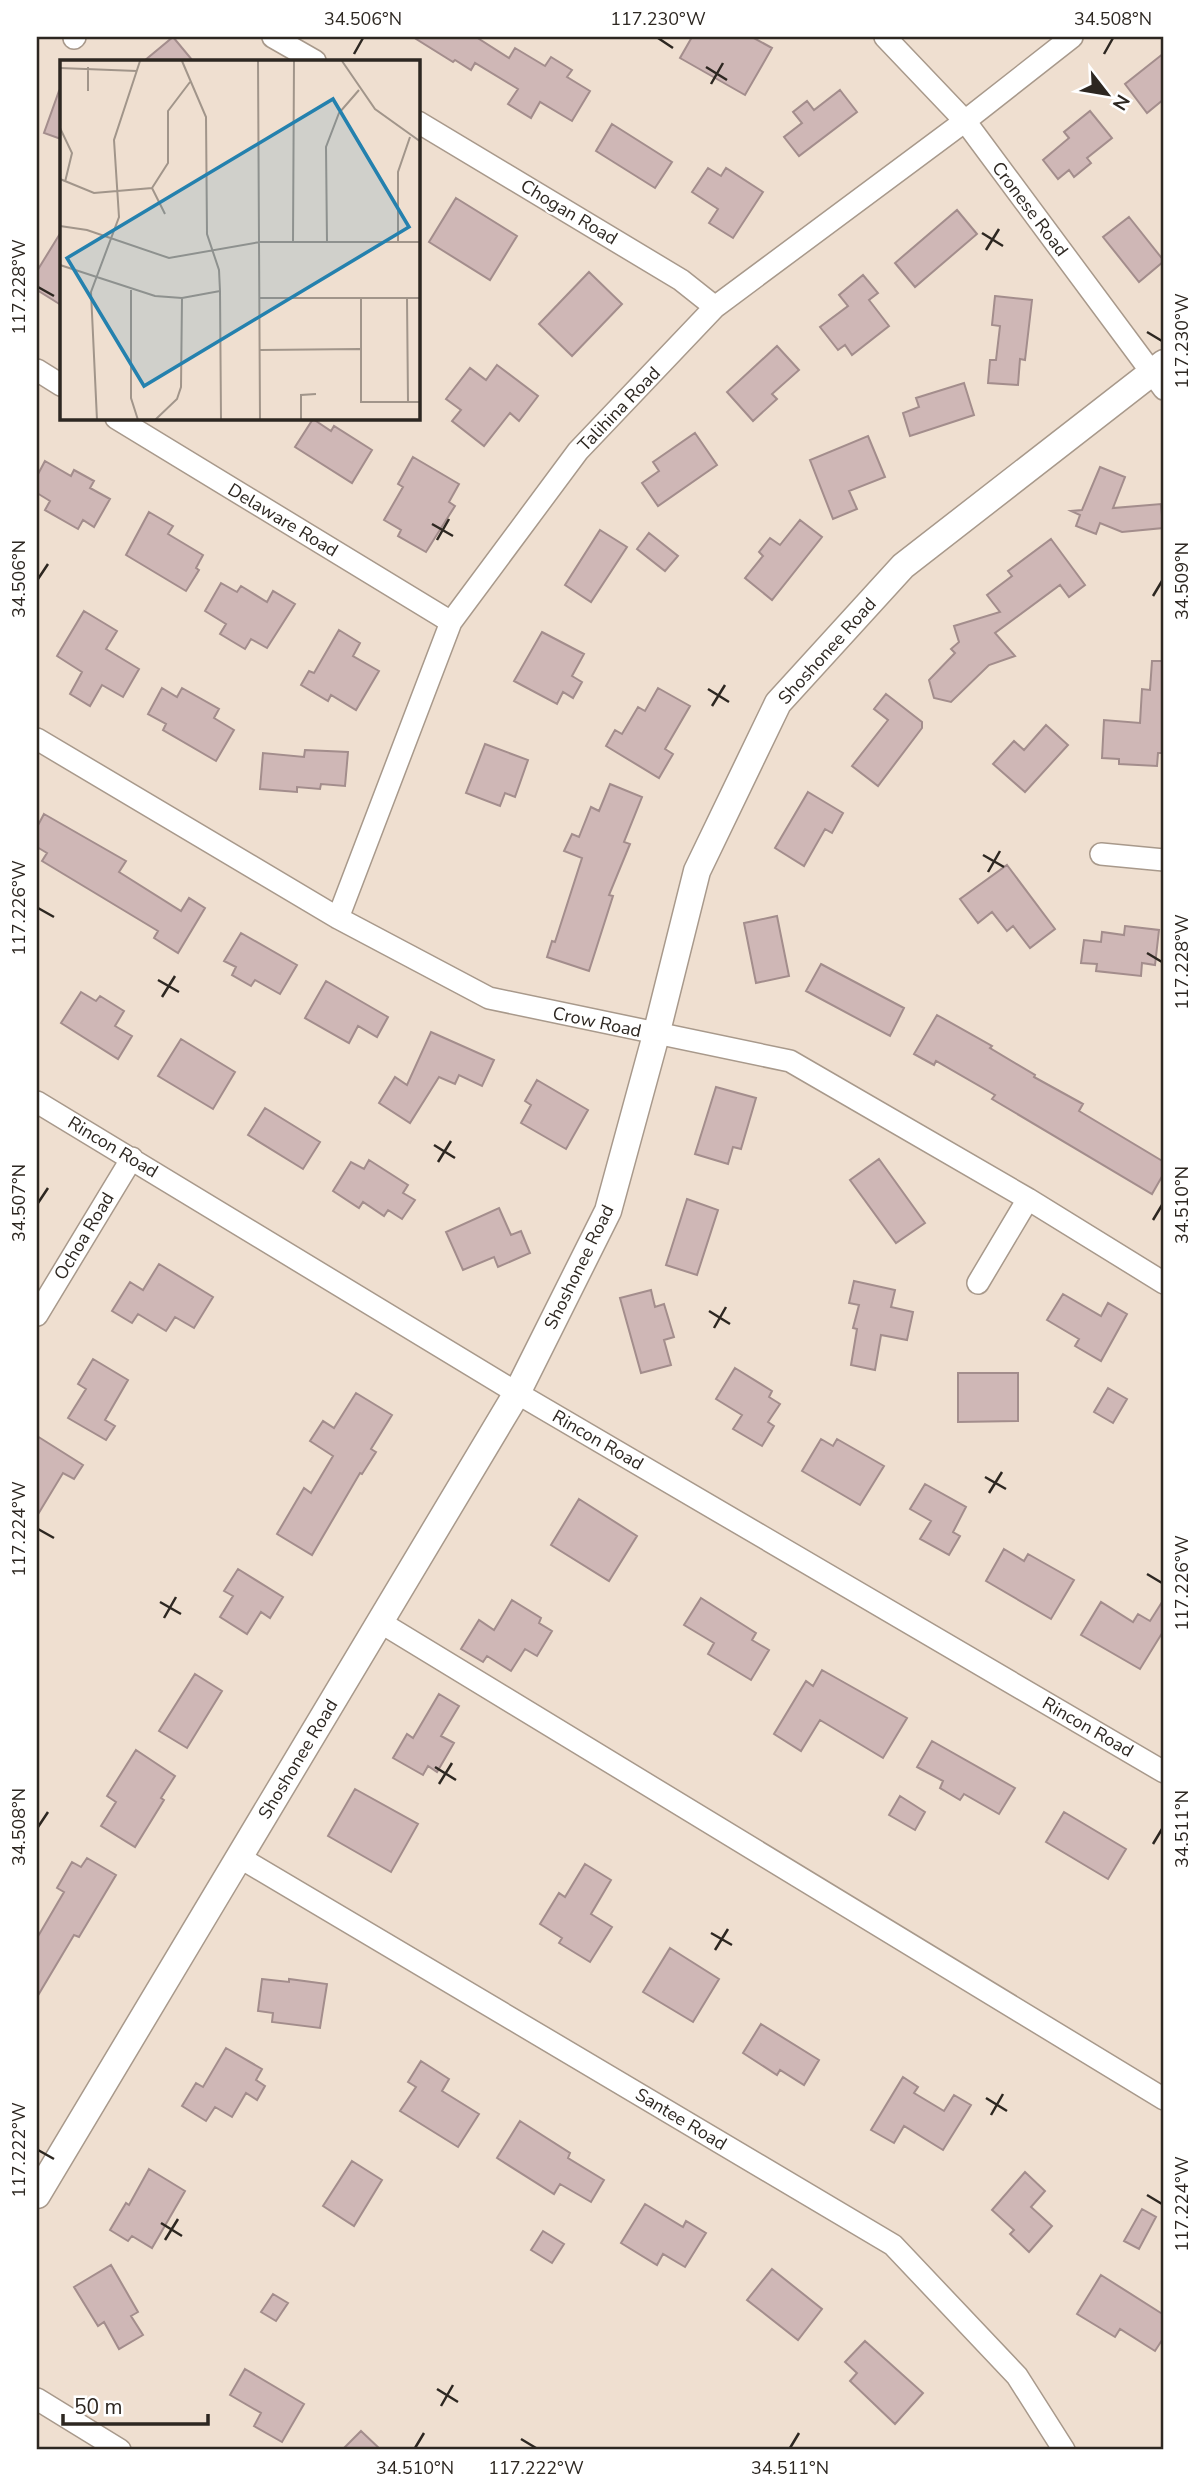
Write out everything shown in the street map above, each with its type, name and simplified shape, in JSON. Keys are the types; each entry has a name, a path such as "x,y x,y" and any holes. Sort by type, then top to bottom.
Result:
{"street":[{"path":"273,37 313,60"},
{"name":"Cronese Road","path":"885,37 965,121 1160,375"},
{"name":"Talihina Road","path":"338,918 451,622 578,451 715,307 965,121 1072,37"},
{"name":"Chogan Road","path":"420,123 681,280 715,307"},
{"path":"37,370 60,384"},
{"name":"Shoshonee Road","path":"37,2194 517,1393 608,1211 697,871 778,703 904,566 1160,375"},
{"name":"Delaware Road","path":"119,420 451,622"},
{"name":"Crow Road","path":"37,739 338,918 489,998 790,1061 1028,1199 1164,1283"},
{"path":"1101,854 1164,860"},
{"name":"Rincon Road","path":"37,1102 517,1393 1164,1772"},
{"name":"Ochoa Road","path":"37,1315 132,1158"},
{"path":"978,1283 1028,1199"},
{"path":"380,1622 1164,2099"},
{"name":"Santee Road","path":"239,1857 893,2245 1017,2376 1064,2450"},
{"path":"37,2399 120,2450"}],"building":[{"path":"173,37 192,60 145,60"},
{"path":"413,37 476,37 509,58 515,48 545,66 551,57 572,70 567,77 590,91 572,121 540,102 531,118 508,104 518,89 475,63 471,70 455,60 453,62"},
{"path":"692,37 752,37 772,48 745,95 680,58"},
{"path":"1164,53 1164,99 1147,113 1125,84"},
{"path":"840,90 857,112 799,156 784,137 802,123 793,112 807,101 814,110"},
{"path":"59,91 60,139 44,133"},
{"path":"1090,111 1112,138 1087,158 1091,163 1074,177 1069,170 1058,179 1043,160 1069,138 1064,132"},
{"path":"612,124 672,162 655,188 596,151"},
{"path":"708,168 721,176 726,168 763,192 733,238 709,223 718,209 692,192"},
{"path":"456,198 517,236 490,280 429,242"},
{"path":"957,210 977,234 915,287 895,263"},
{"path":"1129,217 1164,261 1139,282 1103,237"},
{"path":"60,234 60,304 37,290 37,271"},
{"path":"589,272 622,304 572,356 539,324"},
{"path":"863,275 878,293 869,300 889,326 852,355 845,345 838,350 820,327 848,306 839,295"},
{"path":"995,296 1032,300 1025,360 1020,359 1018,385 988,383 990,360 996,360 1000,326 992,325"},
{"path":"777,346 799,370 772,394 777,399 753,421 727,392"},
{"path":"497,365 538,396 519,421 510,413 484,446 452,421 461,410 446,399 470,368 486,380"},
{"path":"964,383 974,415 910,436 903,413 919,407 916,398"},
{"path":"314,420 331,431 334,426 372,450 352,483 295,447"},
{"path":"695,433 717,465 658,506 642,483 659,471 653,462"},
{"path":"868,436 885,477 849,491 857,509 833,519 810,460"},
{"path":"413,457 459,484 449,502 455,506 426,552 398,536 401,530 384,520 403,487 398,484"},
{"path":"45,461 71,476 74,470 94,481 90,488 110,499 94,527 83,520 78,529 45,510 50,501 37,493 37,476"},
{"path":"1100,467 1125,477 1113,508 1161,504 1163,528 1122,532 1100,523 1096,534 1076,526 1080,515 1071,511 1082,510"},
{"path":"149,512 173,526 168,534 203,555 196,568 199,570 186,591 126,555"},
{"path":"800,520 822,537 772,600 745,578 763,556 759,552 770,538 780,545"},
{"path":"600,530 627,547 591,602 565,585"},
{"path":"649,533 678,556 665,571 637,549"},
{"path":"1051,539 1085,585 1069,597 1060,585 995,633 1015,656 989,665 951,702 934,698 929,680 955,653 951,649 959,642 954,626 1000,612 987,595 1012,576 1008,571"},
{"path":"221,583 237,592 241,586 267,602 273,591 295,604 267,648 251,639 245,649 220,634 226,624 205,611"},
{"path":"84,611 117,631 106,649 139,669 123,697 102,685 90,706 70,694 82,672 57,656"},
{"path":"339,630 360,643 353,656 379,671 356,710 331,695 328,701 301,685 309,671 314,673"},
{"path":"542,632 584,654 572,676 582,682 573,698 563,692 557,704 514,681"},
{"path":"1152,661 1164,661 1164,753 1158,753 1157,766 1119,764 1119,759 1102,758 1104,720 1140,723 1142,689 1150,690"},
{"path":"162,688 177,697 182,688 219,709 214,718 234,730 216,761 163,730 166,724 148,714"},
{"path":"658,688 690,706 665,749 673,754 659,778 606,746 615,730 622,734 638,707 645,711"},
{"path":"886,694 922,722 922,728 878,786 852,766 888,720 874,709"},
{"path":"1046,725 1068,745 1025,792 993,764 1014,741 1024,750"},
{"path":"485,744 528,760 515,797 505,793 500,806 466,793"},
{"path":"305,750 348,752 345,786 321,784 320,789 297,787 297,792 260,789 263,753 304,757"},
{"path":"610,784 642,797 624,842 630,844 609,895 613,896 589,971 547,957 552,941 555,942 582,858 564,851 572,834 579,837 591,807 599,811"},
{"path":"808,792 843,813 832,833 825,829 804,866 775,848"},
{"path":"44,814 126,861 119,872 181,911 189,898 205,908 178,953 154,938 158,931 42,861 47,853 37,847 37,827"},
{"path":"1007,865 1055,929 1030,948 1013,926 1007,931 992,912 978,923 960,899"},
{"path":"777,916 789,976 756,983 744,923"},
{"path":"1125,926 1159,930 1155,965 1142,963 1141,976 1096,971 1097,964 1081,963 1084,940 1101,942 1102,932 1124,935"},
{"path":"241,933 297,965 280,994 255,980 251,986 232,975 236,967 224,961"},
{"path":"821,964 904,1008 890,1036 806,991"},
{"path":"326,981 388,1017 377,1037 358,1026 349,1043 305,1018"},
{"path":"81,992 96,1001 100,996 124,1011 115,1026 132,1036 118,1059 61,1023"},
{"path":"937,1015 992,1046 990,1048 1035,1075 1034,1077 1083,1104 1079,1111 1164,1162 1164,1173 1152,1194 992,1099 995,1095 936,1061 934,1065 914,1054"},
{"path":"431,1032 494,1060 482,1086 459,1075 455,1084 439,1077 410,1123 379,1103 395,1077 407,1085"},
{"path":"181,1039 235,1072 213,1109 158,1076"},
{"path":"537,1080 588,1110 566,1149 521,1123 531,1105 525,1101"},
{"path":"716,1087 756,1098 741,1149 733,1147 728,1164 695,1154"},
{"path":"265,1108 320,1142 303,1169 248,1135"},
{"path":"879,1159 925,1223 896,1243 850,1180"},
{"path":"369,1160 408,1185 403,1193 415,1200 402,1219 388,1210 384,1216 363,1202 359,1208 333,1191 351,1162 364,1169"},
{"path":"687,1199 718,1210 697,1275 666,1265"},
{"path":"499,1208 511,1235 521,1231 530,1253 498,1267 494,1257 463,1270 446,1232"},
{"path":"159,1264 213,1297 194,1328 175,1317 166,1331 138,1314 132,1323 112,1311 130,1282 143,1290"},
{"path":"854,1281 895,1290 891,1307 913,1312 907,1340 881,1335 875,1370 851,1365 857,1329 853,1328 859,1305 849,1303"},
{"path":"651,1290 655,1307 664,1304 674,1337 664,1340 671,1365 641,1373 620,1298"},
{"path":"1063,1294 1101,1316 1108,1303 1127,1314 1101,1361 1075,1346 1079,1339 1047,1320"},
{"path":"93,1359 128,1380 105,1420 115,1426 106,1440 68,1418 86,1389 78,1384"},
{"path":"735,1368 772,1391 769,1397 780,1404 768,1422 774,1426 762,1446 733,1429 742,1415 716,1399"},
{"path":"958,1373 1018,1373 1018,1421 958,1422"},
{"path":"1108,1388 1127,1399 1113,1423 1094,1412"},
{"path":"356,1393 392,1415 371,1449 376,1452 362,1474 360,1473 312,1555 277,1534 304,1488 311,1493 333,1456 310,1441 323,1421 334,1428"},
{"path":"37,1436 83,1465 74,1479 63,1473 37,1516"},
{"path":"821,1439 833,1446 837,1439 884,1466 860,1505 802,1471"},
{"path":"925,1484 966,1507 953,1532 960,1536 949,1555 920,1539 931,1521 910,1509"},
{"path":"579,1499 637,1536 609,1581 551,1545"},
{"path":"1004,1549 1024,1561 1028,1554 1074,1580 1051,1619 986,1581"},
{"path":"238,1569 283,1597 270,1618 261,1612 247,1634 220,1617 233,1596 224,1591"},
{"path":"701,1598 756,1633 752,1640 769,1650 751,1680 708,1654 714,1643 684,1625"},
{"path":"1164,1599 1164,1630 1140,1669 1081,1635 1101,1602 1133,1622 1138,1614 1150,1621"},
{"path":"512,1600 541,1618 539,1623 552,1631 537,1656 525,1649 511,1671 487,1656 483,1662 461,1649 479,1620 494,1630"},
{"path":"822,1670 907,1718 883,1758 820,1720 801,1751 774,1734 806,1681 813,1686"},
{"path":"195,1674 222,1691 187,1748 159,1731"},
{"path":"439,1694 459,1706 441,1736 454,1743 437,1772 428,1766 423,1775 393,1758 407,1734 413,1738"},
{"path":"932,1741 1015,1788 999,1814 964,1794 960,1800 940,1788 943,1781 917,1767"},
{"path":"136,1750 175,1776 161,1798 164,1800 135,1847 101,1826 116,1802 107,1796"},
{"path":"355,1789 418,1824 391,1872 328,1836"},
{"path":"900,1796 925,1812 915,1830 889,1815"},
{"path":"1064,1812 1126,1849 1108,1879 1046,1842"},
{"path":"87,1858 116,1875 79,1937 74,1935 37,1997 37,1938 64,1892 57,1888 72,1862 81,1867"},
{"path":"585,1864 611,1880 591,1914 612,1927 590,1962 559,1943 562,1938 540,1924 559,1893 565,1897"},
{"path":"670,1948 719,1979 693,2022 643,1992"},
{"path":"262,1979 327,1984 320,2028 272,2022 273,2013 258,2011"},
{"path":"761,2024 819,2060 804,2085 780,2070 777,2075 743,2053"},
{"path":"226,2048 262,2069 256,2080 265,2086 257,2100 246,2093 232,2117 215,2107 206,2121 182,2106 196,2083 203,2087"},
{"path":"421,2061 449,2079 442,2091 479,2114 458,2147 400,2111 416,2087 408,2082"},
{"path":"903,2077 918,2087 914,2093 944,2111 954,2095 971,2105 943,2150 904,2126 894,2143 871,2130"},
{"path":"520,2121 570,2153 568,2158 604,2180 591,2202 560,2184 554,2194 497,2158"},
{"path":"352,2161 382,2180 354,2226 323,2206"},
{"path":"149,2169 185,2191 152,2248 132,2236 128,2241 110,2230 126,2203 129,2205"},
{"path":"1025,2172 1045,2191 1031,2207 1052,2226 1029,2252 1010,2234 1014,2230 992,2210"},
{"path":"645,2204 683,2227 686,2221 706,2233 685,2267 663,2254 657,2265 621,2243"},
{"path":"1142,2209 1156,2217 1139,2249 1124,2241"},
{"path":"543,2231 564,2244 552,2263 531,2250"},
{"path":"111,2265 138,2312 131,2316 143,2335 119,2349 104,2322 98,2326 74,2287"},
{"path":"772,2269 822,2309 798,2340 747,2300"},
{"path":"1101,2275 1164,2315 1164,2337 1155,2351 1120,2329 1115,2337 1077,2314"},
{"path":"273,2294 288,2303 276,2321 261,2312"},
{"path":"865,2341 923,2393 895,2424 850,2381 857,2373 845,2362"},
{"path":"245,2369 304,2404 282,2442 254,2426 261,2413 230,2395"},
{"path":"361,2431 381,2450 342,2450"}]}
